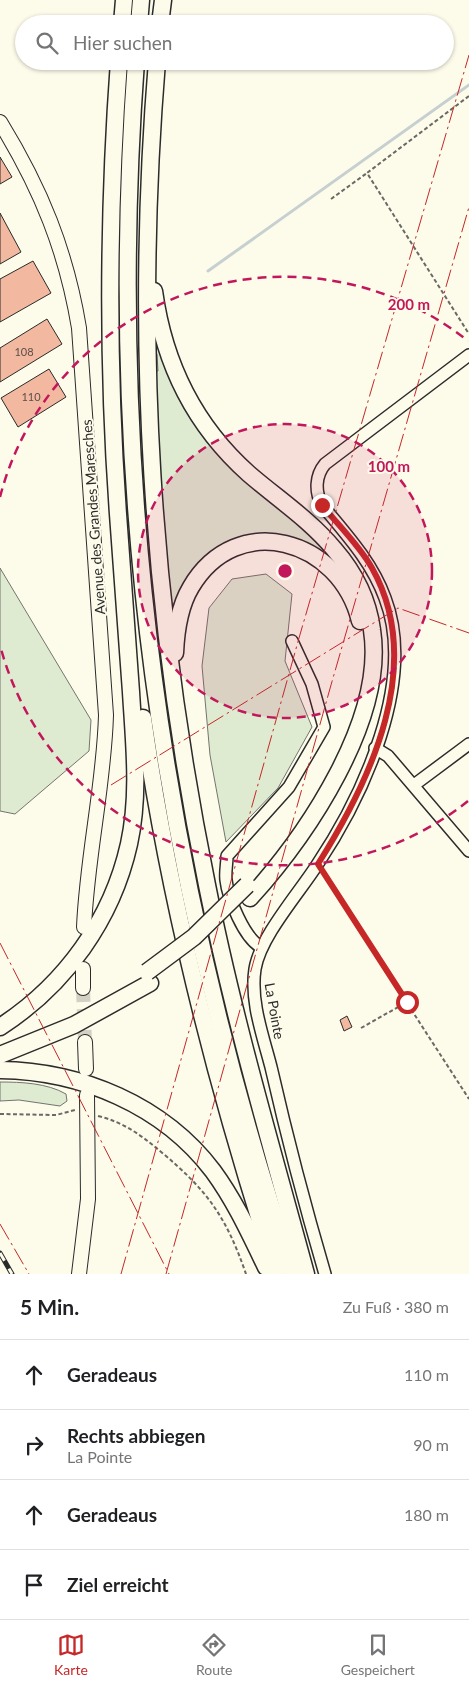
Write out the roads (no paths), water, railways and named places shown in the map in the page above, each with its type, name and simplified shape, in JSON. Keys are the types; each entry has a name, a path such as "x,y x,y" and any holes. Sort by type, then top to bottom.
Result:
{"highway":[{"path":"123,15 124,0"},
{"path":"140,15 141,0"},
{"path":"161,15 163,0"},
{"path":"0,1027 41,996 79,954 108,904 126,857 133,818 136,775 114,442 109,294 111,182 117,70"},
{"path":"135,70 128,194 127,356 135,515 151,674 177,835 202,955 247,1127 293,1274"},
{"path":"156,70 149,197 146,345 150,461 162,610 179,732 197,837 223,962 306,1274"},
{"path":"0,1055 74,1025 149,977 249,891 306,826 349,747 365,706 371,681 372,631 363,596 343,560 309,523 226,452 198,418 182,390 166,349 156,303 149,197"},
{"path":"179,732 175,661 177,628 181,610 188,593 203,570 230,551 263,542 294,546 314,554 327,564 346,587 360,623 362,659 356,696 337,749 317,788 249,891"},
{"path":"122,564 152,776 181,928 227,1110 277,1274"},
{"path":"0,1044 69,1016 149,977"},
{"path":"0,1070 42,1073 78,1080 126,1100 160,1120 192,1148 215,1174 234,1202 269,1274"}],"main road":[{"name":"Avenue des Grandes Maresches","path":"0,122 30,174 54,228 67,268 79,328 106,715 104,760 86,890 84,927"},
{"path":"83,969 83,988"},
{"path":"85,1042 86,1070"},
{"path":"79,1274 88,1199 87,1095"}],"street":[{"name":"La Pointe","path":"325,1274 294,1163 255,1000 254,977 261,947 318,864 349,810 375,748 393,680 395,659 392,617 371,566 320,500 317,487 318,476 323,466 329,460 469,355"},
{"path":"261,947 254,944 242,927 226,881 227,856 289,788 324,727 312,684 292,641"},
{"path":"414,785 469,744"},
{"path":"375,748 388,756 469,851"}],"waterway":[{"path":"208,271 469,85"}],"tunnel":[{"path":"83,988 85,1042"}],"railway":[{"path":"0,1253 12,1274"}]}
